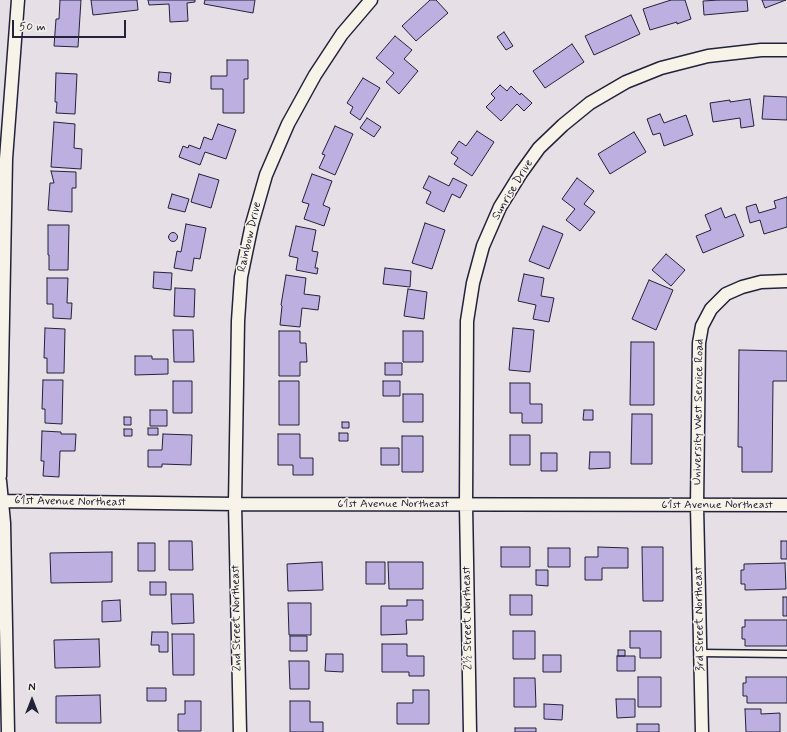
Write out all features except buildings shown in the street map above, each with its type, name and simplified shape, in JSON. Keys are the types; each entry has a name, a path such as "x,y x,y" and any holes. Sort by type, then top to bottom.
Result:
{"street":[{"path":"0,476 6,159 18,0"},
{"name":"Rainbow Drive","path":"235,504 238,321 241,277 252,224 266,175 288,124 315,75 342,34 370,0"},
{"name":"Sunrise Drive","path":"466,505 467,321 473,282 484,246 500,207 525,167 539,148 563,125 590,103 626,82 661,68 708,56 761,50 787,50"},
{"name":"University West Service Road","path":"697,506 699,343 702,326 711,309 726,294 742,287 761,282 787,281"},
{"path":"0,481 4,531 8,732"},
{"name":"61st Avenue Northeast","path":"1,501 235,504 787,505"},
{"name":"2nd Street Northeast","path":"235,504 240,732"},
{"name":"2½ Street Northeast","path":"466,505 470,732"},
{"name":"3rd Street Northeast","path":"697,506 702,732"}],"lane":[{"path":"700,653 787,654"}]}
